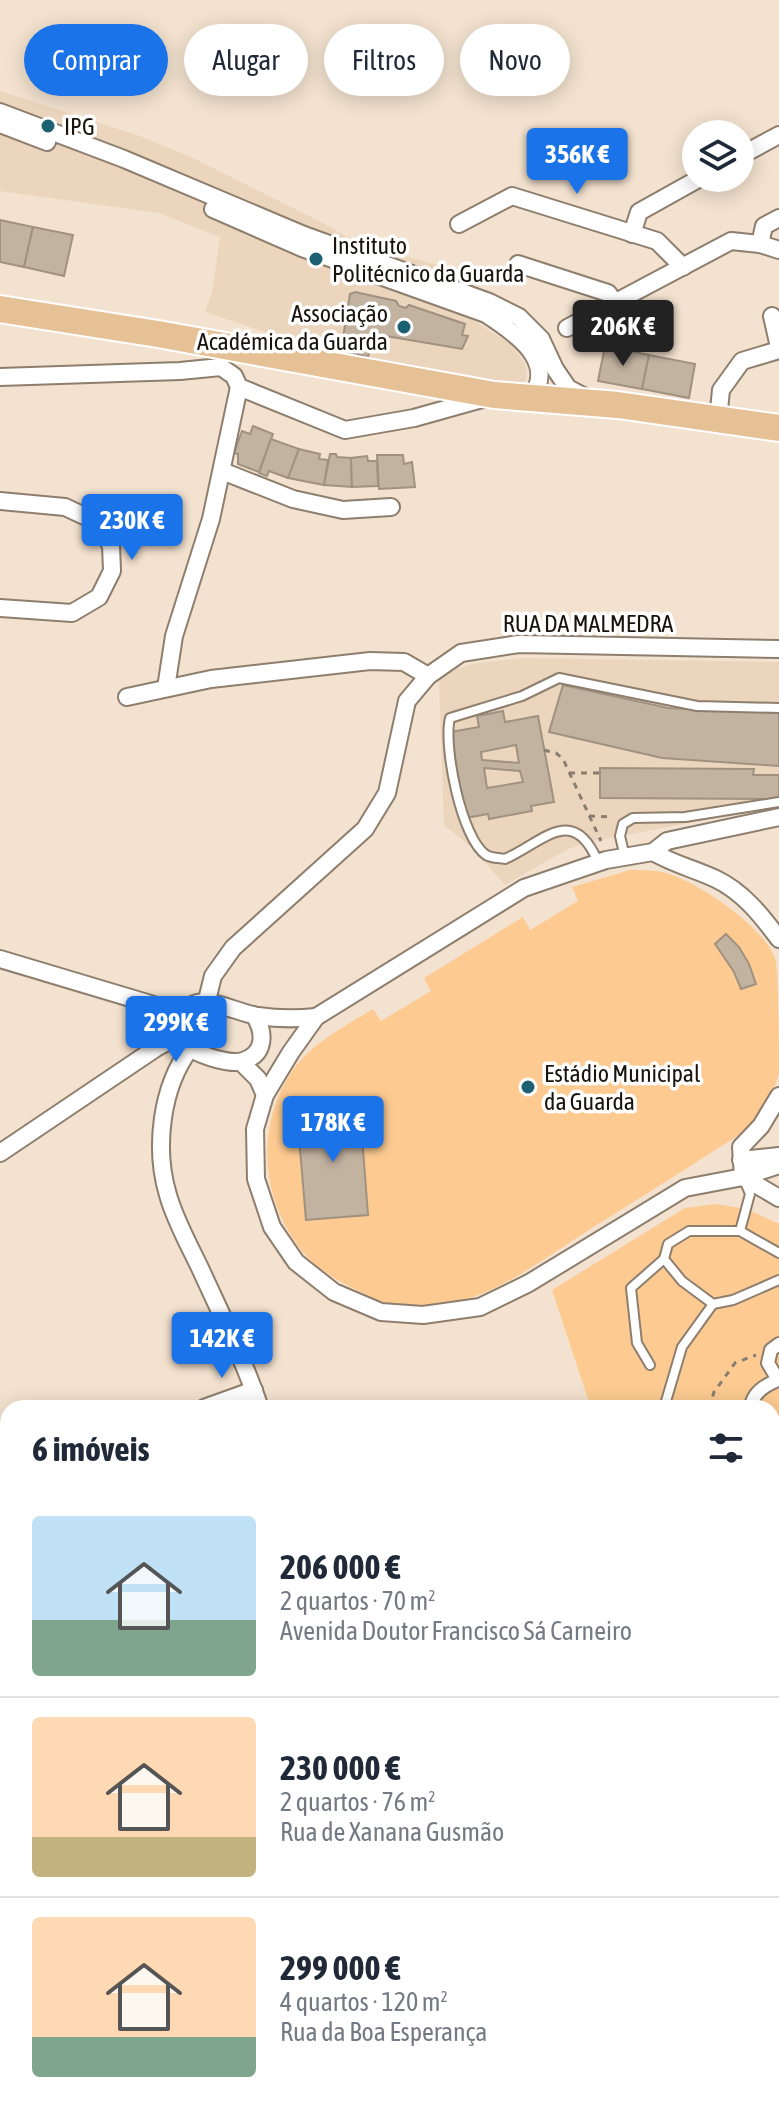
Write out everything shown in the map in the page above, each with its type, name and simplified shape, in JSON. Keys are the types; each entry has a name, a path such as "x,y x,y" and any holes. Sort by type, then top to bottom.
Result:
{"main road":[{"path":"0,309 189,339 223,357 494,395 549,393 595,403 779,428"}],"street":[{"path":"0,112 124,159 488,308 529,349 549,393"},
{"path":"0,124 126,170 302,248 519,317 541,339 555,369 549,393"},
{"path":"754,148 779,135"},
{"path":"632,234 639,212 682,188"},
{"path":"459,224 512,196 657,241 683,267"},
{"path":"760,244 764,226 779,218"},
{"path":"567,328 731,241 779,250"},
{"path":"518,264 608,293 615,303"},
{"path":"718,420 721,390 742,361 779,349 772,316"},
{"path":"180,371 189,339"},
{"path":"0,377 180,371 223,357 234,376 239,387 222,471 211,519 174,636 166,688"},
{"path":"239,387 345,430 453,409 494,395"},
{"path":"222,471 293,499 343,510 391,507"},
{"path":"0,501 65,507 93,520 111,545 112,571 99,597 72,613 0,608"},
{"name":"RUA DA MALMEDRA","path":"207,1000 213,976 233,948 365,829 387,793 407,701 428,676 461,653 519,644 779,649"},
{"path":"127,697 211,679 370,661 404,662 428,676"},
{"path":"779,833 772,819 667,841 653,852 602,861 524,888 316,1017 265,1095 255,1129 256,1179 272,1227 296,1262 334,1292 381,1312 423,1315 480,1307 529,1283 685,1188 743,1177 779,1165"},
{"path":"653,852 670,862 718,880 742,895 779,939"},
{"path":"0,959 184,1014"},
{"path":"257,1400 167,1194 161,1149 166,1107 185,1042 184,1014 193,1005 207,1000 254,1015 292,1019 316,1017"},
{"path":"0,1153 156,1048 185,1042 230,1062 241,1062 256,1055 262,1043 263,1029 254,1015"},
{"path":"241,1062 258,1079 265,1095"},
{"path":"743,1177 741,1147 761,1126 779,1096"},
{"path":"741,1160 779,1156"},
{"path":"743,1177 779,1198"},
{"path":"753,1400 764,1386 778,1380 768,1363 775,1347"},
{"path":"226,1400 254,1390"}],"lane":[{"path":"602,861 589,842 572,830 552,831 505,859 487,856 471,838 463,819 446,734 450,718 522,696 559,678 697,706 779,708"},
{"path":"625,857 620,836 623,824 633,818 685,817 779,802"},
{"path":"740,1231 750,1194 743,1177"},
{"path":"650,1365 637,1343 631,1288 664,1259 668,1244 689,1231 740,1231 779,1253"},
{"path":"664,1259 682,1281 713,1304"},
{"path":"666,1400 682,1347 713,1304 733,1300 779,1280"}],"path":[{"path":"544,750 556,753 569,773 601,840 602,861"},
{"path":"569,773 600,773"},
{"path":"589,816 614,817 623,824"},
{"path":"712,1400 735,1363 775,1347"}],"shaded area":[{"name":"Instituto Politécnico da Guarda","path":"0,91 140,136 193,158 351,240 481,278 471,319 509,343 525,363 527,375 524,384 516,392 358,363 205,312 212,293 220,237 159,213 0,191"},
{"path":"522,658 779,662 779,806 589,842 568,849 505,885 472,848 444,825 439,680 454,670 472,664"},
{"name":"Estádio Municipal da Guarda","path":"630,870 666,873 711,895 744,919 775,958 779,1073 769,1097 745,1131 533,1266 470,1298 425,1308 400,1306 368,1296 322,1270 302,1251 278,1210 268,1165 271,1120 278,1097 297,1065 326,1038 373,1009 381,1021 431,991 424,978 523,917 530,930 578,901 572,887"},
{"path":"715,1204 747,1209 779,1224 779,1400 588,1400 552,1290 685,1208"}],"building":[{"path":"0,220 33,227 24,267 0,262"},
{"path":"33,227 73,235 64,276 24,267"},
{"name":"Associação Académica da Guarda","path":"355,292 396,301 399,306 406,308 409,305 465,324 462,335 468,336 462,349 374,334 368,357 341,350 350,294"},
{"path":"605,346 649,355 642,389 598,381"},
{"path":"649,355 695,364 689,398 642,389"},
{"path":"253,426 273,434 259,472 238,464 238,454 234,453 242,431 250,434"},
{"path":"271,439 299,449 288,478 269,471 267,476 259,473"},
{"path":"299,449 320,454 319,459 328,460 324,485 288,478"},
{"path":"330,454 351,458 352,487 324,485"},
{"path":"377,455 403,455 404,464 412,462 415,487 379,489"},
{"path":"367,456 368,461 377,461 378,486 352,487 351,458"},
{"path":"563,685 668,708 779,713 779,766 662,758 549,732"},
{"path":"503,711 505,722 538,716 554,802 531,806 532,811 489,819 488,814 466,818 450,732 479,727 477,716","holes":["516,745 519,763 482,760 481,752","484,768 520,771 523,782 487,788"]},
{"path":"600,768 754,769 753,775 779,775 779,799 600,798"},
{"path":"726,934 739,947 756,984 741,989 734,972 715,944"},
{"path":"360,1109 368,1215 306,1220 297,1114"}],"place":[{"name":"IPG","path":"48,126"},
{"name":"Instituto Politécnico da Guarda","path":"316,259"},
{"name":"Associação Académica da Guarda","path":"404,327"},
{"name":"Estádio Municipal da Guarda","path":"528,1087"}]}
